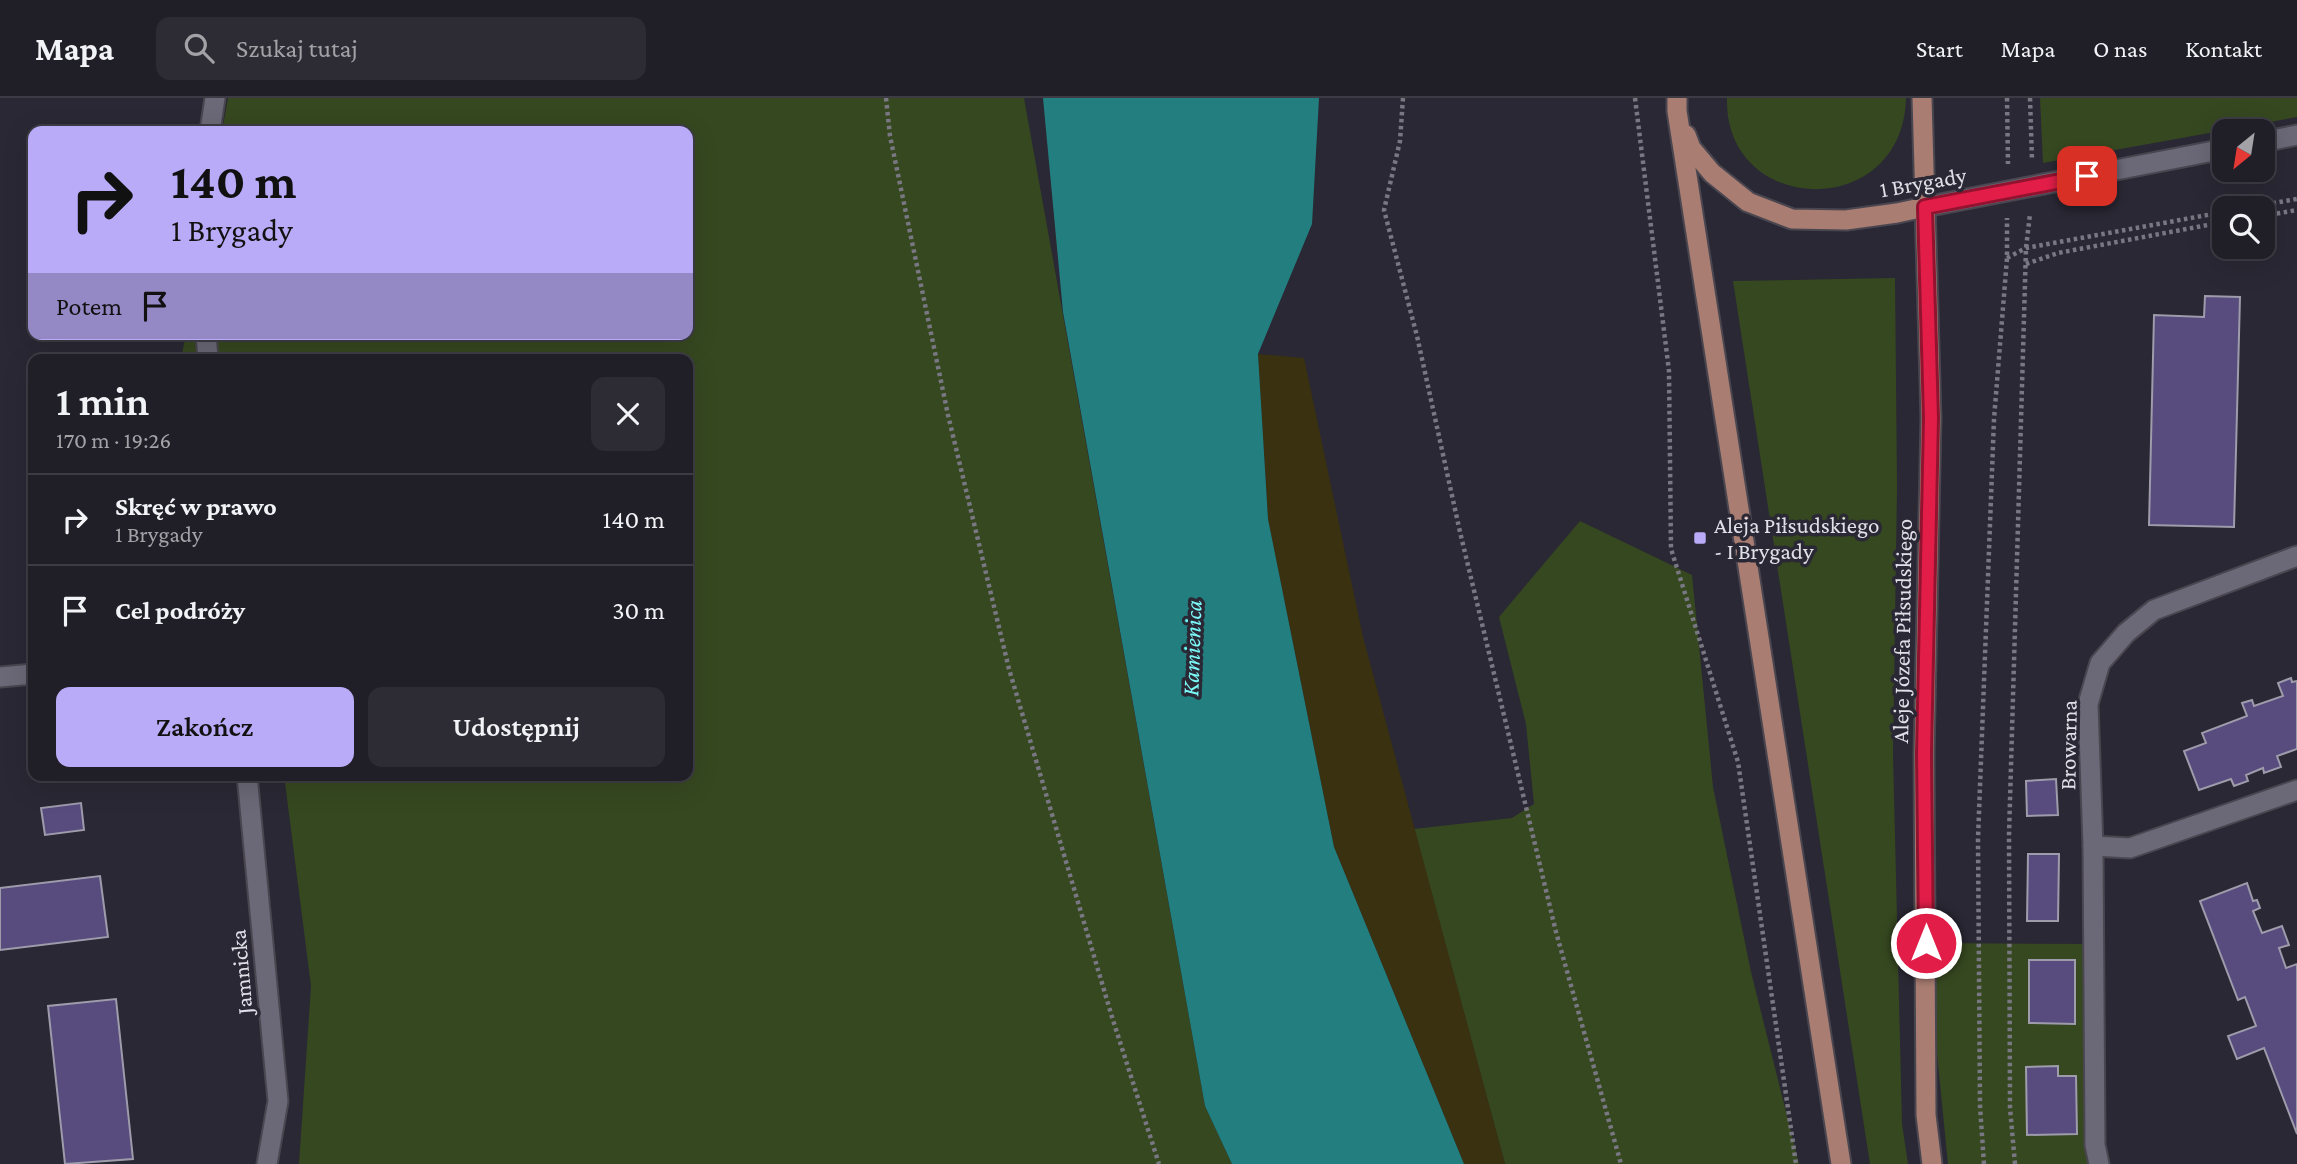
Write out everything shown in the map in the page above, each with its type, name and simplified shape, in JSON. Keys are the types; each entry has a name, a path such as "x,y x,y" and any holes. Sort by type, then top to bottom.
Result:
{"main road":[{"name":"Aleje Józefa Piłsudskiego","path":"1922,98 1931,418 1924,754 1926,1102 1932,1164"},
{"name":"1 Brygady","path":"1678,102 1691,148 1712,173 1757,206 1792,219 1846,220 1925,207"},
{"path":"1678,102 1842,1164"}],"street":[{"path":"211,126 215,98"},
{"path":"2275,140 2297,135"},
{"name":"1 Brygady","path":"1925,207 2212,151"},
{"name":"Browarna","path":"2099,1164 2095,1145 2093,846 2088,704 2100,663 2126,633 2154,610 2297,556"},
{"path":"0,677 28,674"},
{"name":"Jamnicka","path":"248,781 278,1101 267,1164"},
{"path":"2093,846 2130,848 2297,790"}],"path":[{"path":"886,98 892,149 948,415 1009,669 1108,1005 1159,1164"},
{"path":"1402,98 1400,141 1384,210 1417,337 1460,532 1556,932 1621,1164"},
{"path":"1635,98 1668,371 1671,549 1738,762 1796,1164"},
{"path":"2275,203 2297,199"},
{"path":"2275,214 2297,210"},
{"path":"1984,1164 1980,1105 1978,839 1994,419 2007,258 2026,248 2212,214"},
{"path":"2026,264 2059,253 2212,224"},
{"path":"2015,1164 2010,1108 2008,835 2026,248"}],"shaded area":[{"path":"228,98 1024,98 1205,1106 1232,1164 299,1164 311,986 285,781 693,781 693,354 182,354 185,340 693,340 693,126 223,126"},
{"path":"1727,98 1906,98 1897,138 1876,167 1847,184 1814,189 1782,183 1753,166 1734,137"},
{"path":"2040,98 2297,98 2297,117 2275,121 2212,119 2212,132 2043,163"},
{"path":"1895,278 1897,487 1893,754 1902,1124 1908,1164 1870,1164 1733,281"},
{"path":"1580,521 1692,575 1713,787 1751,972 1799,1164 1505,1164 1414,829 1512,818 1534,804 1526,724 1499,617"},
{"path":"1926,943 2094,944 2099,1164 1948,1164"}],"sand":[{"path":"1258,354 1304,358 1363,637 1505,1164 1464,1164 1334,847 1268,519"}],"water":[{"name":"Kamienica","path":"1043,98 1319,98 1312,224 1258,354 1268,519 1334,847 1464,1164 1232,1164 1205,1106 1063,312"}],"building":[{"path":"2205,296 2240,297 2234,527 2149,525 2154,315 2204,317"},
{"path":"2291,678 2292,682 2297,681 2297,749 2277,756 2281,767 2264,773 2263,768 2246,775 2248,781 2234,786 2231,779 2199,790 2184,751 2206,743 2202,733 2247,716 2242,703 2252,700 2254,706 2283,696 2278,683"},
{"path":"2056,779 2058,815 2027,816 2026,781"},
{"path":"81,803 84,830 45,835 41,808"},
{"path":"2028,854 2059,854 2058,921 2027,921"},
{"path":"100,876 108,937 0,950 0,888"},
{"path":"2247,883 2253,901 2257,900 2260,908 2253,911 2262,933 2282,926 2289,945 2279,948 2286,968 2297,964 2297,1134 2264,1048 2237,1059 2228,1036 2256,1026 2245,997 2238,1000 2200,901"},
{"path":"2029,960 2075,960 2075,1024 2029,1023"},
{"path":"116,999 133,1159 65,1164 48,1006"},
{"path":"2058,1066 2058,1076 2076,1076 2077,1134 2027,1135 2026,1067"}],"place":[{"name":"Aleja Piłsudskiego - I Brygady","path":"1700,538"}],"route":[{"path":"1926,943 1924,754 1931,418 1925,207 2087,176"}]}
